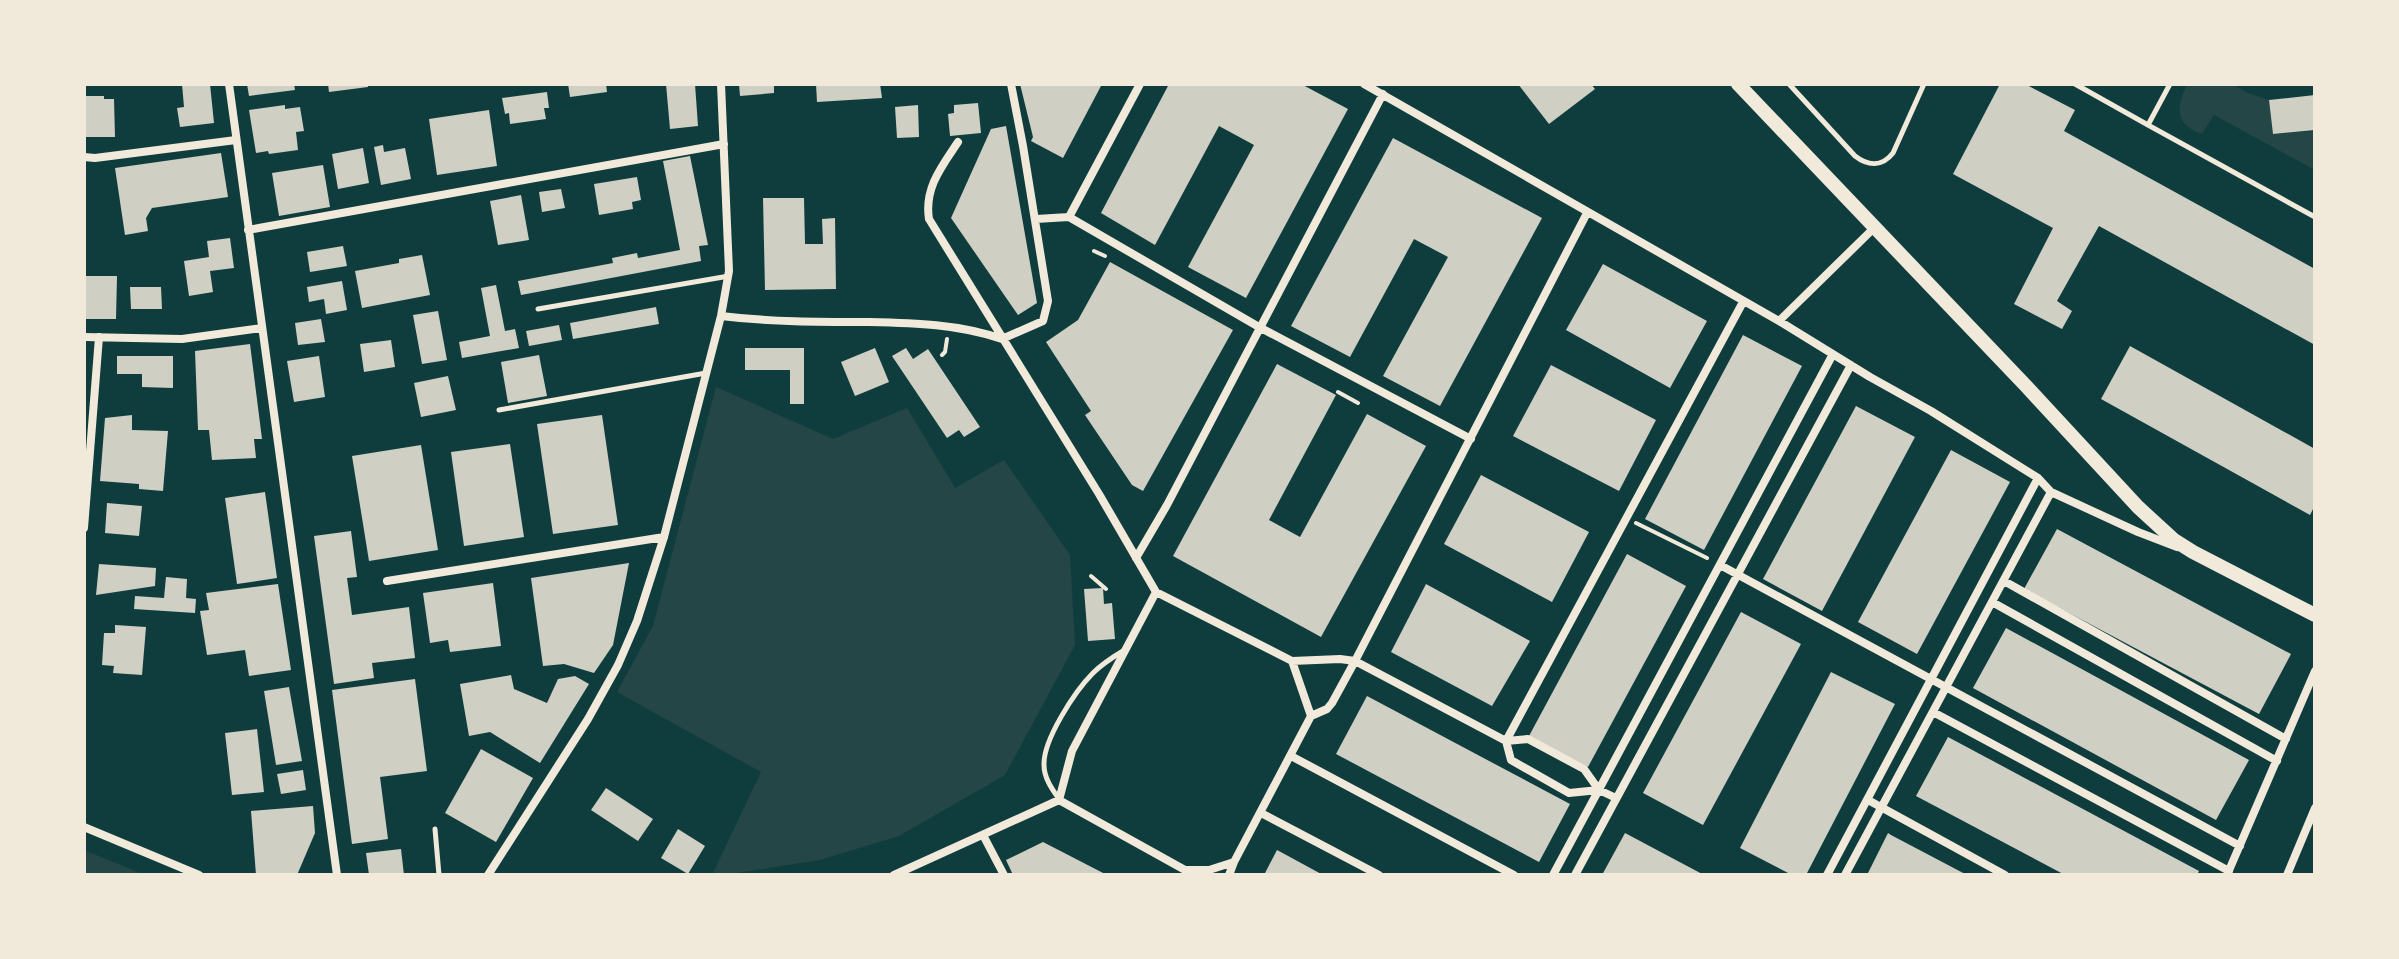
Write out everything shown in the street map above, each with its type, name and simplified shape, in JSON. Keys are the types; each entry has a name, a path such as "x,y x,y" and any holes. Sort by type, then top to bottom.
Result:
{"street":[{"path":"229,84 337,875"},
{"path":"488,875 588,719 618,665 637,621 664,537 729,276 721,84"},
{"path":"721,316 757,320 931,324 1002,339 1043,321 1048,301 1011,84"},
{"path":"1069,217 1140,84"},
{"path":"1364,84 1931,411 2038,478 2051,492 2138,532 2193,552"},
{"path":"1738,84 2138,507 2174,540 2193,552 2315,615"},
{"path":"1136,558 1167,505 1383,94"},
{"path":"84,157 236,140"},
{"path":"958,142 931,186 927,209 929,219 1156,592 1292,661 1355,661 1506,741 1528,739 1584,769 1599,790 1616,798"},
{"path":"248,230 724,144"},
{"path":"1229,875 1311,716 1327,709 1332,703 1355,661 1587,213"},
{"path":"1036,219 1069,217 1259,327 1471,439"},
{"path":"1779,321 1875,227"},
{"path":"1599,790 1569,793 1511,760 1506,741 1743,302"},
{"path":"84,337 182,339 262,328"},
{"path":"84,528 99,337"},
{"path":"1553,875 1833,354"},
{"path":"1575,875 1851,365"},
{"path":"1827,875 2038,478"},
{"path":"1845,875 2051,492"},
{"path":"387,581 664,537"},
{"path":"1720,565 2240,846"},
{"path":"2004,581 2286,739"},
{"path":"1059,800 1072,751 1156,592"},
{"path":"1992,602 2277,761"},
{"path":"1292,661 1311,716"},
{"path":"1933,712 2228,873 2315,671"},
{"path":"1291,756 1514,875"},
{"path":"894,875 1059,800"},
{"path":"1059,800 1185,872 1209,870 1234,862"},
{"path":"1868,800 2005,875"},
{"path":"2287,875 2315,808"},
{"path":"1261,813 1379,875"},
{"path":"84,827 199,875"},
{"path":"983,835 1004,875"}],"lane":[{"path":"1789,84 1855,156 1863,162 1875,164 1887,160 1893,153 1924,84"},
{"path":"2075,84 2315,217"},
{"path":"2148,125 2170,84"},
{"path":"538,309 729,276"},
{"path":"499,410 706,373"},
{"path":"1059,800 1045,772 1046,751 1051,737 1086,680 1103,664 1128,648"},
{"path":"435,829 439,875"}],"path":[{"path":"1094,251 1110,259"},
{"path":"942,355 948,332"},
{"path":"1338,392 1358,403"},
{"path":"1627,518 1720,565"},
{"path":"1091,576 1106,589"}],"shaded area":[{"path":"2187,84 2232,84 2269,100 2273,134 2315,131 2315,170 2214,115 2202,134 2193,130 2180,114"},
{"path":"716,387 833,439 907,408 955,488 1004,460 1070,555 1075,645 1005,775 899,836 820,860 724,875 712,875 761,772 617,692 653,626"},
{"path":"84,850 145,875 84,875"}],"building":[{"path":"182,84 210,84 214,123 180,127 177,108 184,107"},
{"path":"247,84 294,84 295,90 249,96"},
{"path":"328,84 368,84 368,87 329,92"},
{"path":"568,84 606,84 607,92 570,97"},
{"path":"666,84 695,84 698,126 670,129"},
{"path":"739,84 774,84 774,93 740,96"},
{"path":"816,84 880,84 882,98 817,102"},
{"path":"1020,84 1102,84 1063,158 1031,141 1033,137"},
{"path":"1169,84 1301,84 1348,109 1246,298 1188,267 1254,145 1219,126 1155,245 1101,213"},
{"path":"1518,84 1591,84 1595,89 1549,124"},
{"path":"2000,84 2025,84 2075,110 2064,131 2315,269 2315,345 2099,226 2057,301 2072,311 2062,329 2014,304 2053,228 1953,174"},
{"path":"547,92 549,108 544,108 546,119 510,124 502,98"},
{"path":"2315,95 2315,130 2273,134 2269,100"},
{"path":"84,96 114,99 115,137 84,137"},
{"path":"978,103 981,133 950,136 948,114 954,113 954,105"},
{"path":"285,105 285,109 300,107 304,131 296,132 298,150 256,153 249,110"},
{"path":"918,105 919,137 897,138 895,107"},
{"path":"489,110 497,166 437,175 429,119"},
{"path":"1006,126 1037,303 1018,315 951,218 991,129"},
{"path":"1393,138 1542,218 1440,406 1383,376 1448,257 1414,239 1350,357 1291,326"},
{"path":"383,145 384,152 405,148 411,179 381,185 374,147"},
{"path":"363,148 369,183 338,189 332,154"},
{"path":"221,153 228,197 152,208 146,218 148,231 125,235 115,168"},
{"path":"690,156 708,245 699,246 701,261 521,295 518,281 613,263 612,258 637,253 638,258 680,250 663,161"},
{"path":"323,165 330,207 279,216 272,173"},
{"path":"637,177 641,200 632,202 633,209 599,215 594,184"},
{"path":"561,189 565,208 542,212 539,192"},
{"path":"521,195 529,240 498,245 490,201"},
{"path":"763,198 804,198 805,244 823,244 822,219 835,218 836,289 765,290"},
{"path":"230,238 234,268 210,271 213,292 189,296 184,261 209,257 207,241"},
{"path":"343,246 347,266 310,272 307,252"},
{"path":"422,255 430,295 362,308 355,271 399,263 399,259"},
{"path":"1110,262 1233,330 1143,491 1132,485 1085,415 1091,411 1046,342 1078,320"},
{"path":"1603,264 1707,321 1670,388 1566,330"},
{"path":"84,276 117,276 116,319 84,319"},
{"path":"342,281 347,310 326,314 324,299 309,302 307,287"},
{"path":"496,285 505,331 515,329 519,348 462,358 459,342 490,336 481,288"},
{"path":"130,287 161,287 162,309 131,309"},
{"path":"656,307 659,324 573,339 570,323"},
{"path":"438,311 447,360 422,364 413,315"},
{"path":"321,319 325,342 298,345 295,323"},
{"path":"559,325 562,340 529,346 526,331"},
{"path":"1743,335 1802,366 1704,550 1645,519"},
{"path":"391,340 395,367 364,372 360,344"},
{"path":"250,344 262,439 254,439 256,458 212,460 209,430 198,430 195,351"},
{"path":"2130,346 2315,449 2315,505 2310,515 2101,399"},
{"path":"745,348 804,348 804,404 790,404 790,370 745,370"},
{"path":"875,348 889,382 855,396 841,362"},
{"path":"906,348 913,359 928,349 980,427 964,437 959,430 947,438 892,356"},
{"path":"539,355 547,396 508,403 501,362"},
{"path":"117,356 173,356 173,388 142,387 142,374 117,374"},
{"path":"319,356 325,397 294,402 287,361"},
{"path":"1277,364 1336,395 1269,520 1300,537 1367,414 1426,446 1321,637 1173,556"},
{"path":"1551,365 1656,420 1619,491 1513,436"},
{"path":"448,376 456,410 421,417 414,383"},
{"path":"1856,406 1915,437 1822,611 1763,579"},
{"path":"132,415 132,430 168,431 163,491 139,489 139,484 100,481 105,418"},
{"path":"602,415 618,525 553,534 537,424"},
{"path":"510,444 524,537 464,546 451,452"},
{"path":"421,445 438,550 369,561 352,456"},
{"path":"1951,450 2010,482 1917,654 1858,622"},
{"path":"1481,475 1589,532 1552,602 1444,544"},
{"path":"265,492 277,578 237,584 225,498"},
{"path":"107,503 142,506 139,536 105,533"},
{"path":"2057,529 2291,654 2259,714 2024,589"},
{"path":"351,531 357,577 347,578 352,615 409,607 415,658 372,663 374,678 334,684 314,536"},
{"path":"1627,554 1686,586 1588,767 1529,736"},
{"path":"629,563 613,645 594,673 564,664 543,666 531,578"},
{"path":"99,564 156,568 155,586 96,595"},
{"path":"166,577 187,579 186,598 196,599 195,613 134,609 135,596 164,598"},
{"path":"493,583 501,646 450,652 448,640 430,643 423,593"},
{"path":"278,584 291,670 249,676 245,650 207,655 200,611 209,610 206,593"},
{"path":"1426,584 1530,641 1492,706 1391,652"},
{"path":"1103,588 1104,604 1112,603 1115,639 1088,641 1084,589"},
{"path":"1741,612 1801,644 1703,825 1643,793"},
{"path":"115,625 146,627 142,675 113,673 114,666 102,665 104,633 115,633"},
{"path":"2006,628 2249,760 2216,820 1973,688"},
{"path":"1831,672 1895,704 1806,875 1792,875 1740,848"},
{"path":"511,675 514,689 547,703 558,679 575,676 589,684 540,763 490,732 469,736 460,684"},
{"path":"415,679 427,771 380,777 388,839 352,844 332,690"},
{"path":"289,687 302,761 276,765 264,691"},
{"path":"1367,696 1570,804 1539,862 1336,754"},
{"path":"257,729 264,792 232,795 225,733"},
{"path":"1948,737 2199,871 2197,875 2065,875 1916,796"},
{"path":"481,749 533,778 496,842 445,813"},
{"path":"303,770 306,790 281,794 277,774"},
{"path":"606,788 653,819 638,841 591,810"},
{"path":"313,806 315,833 297,875 256,875 251,811"},
{"path":"678,829 705,846 688,874 661,858"},
{"path":"1625,833 1704,875 1602,875"},
{"path":"1888,833 1891,835 1967,875 1867,875"},
{"path":"1043,842 1107,875 1013,875 1006,860"},
{"path":"401,849 404,875 369,875 366,853"},
{"path":"1277,850 1290,857 1323,875 1264,875"}]}
